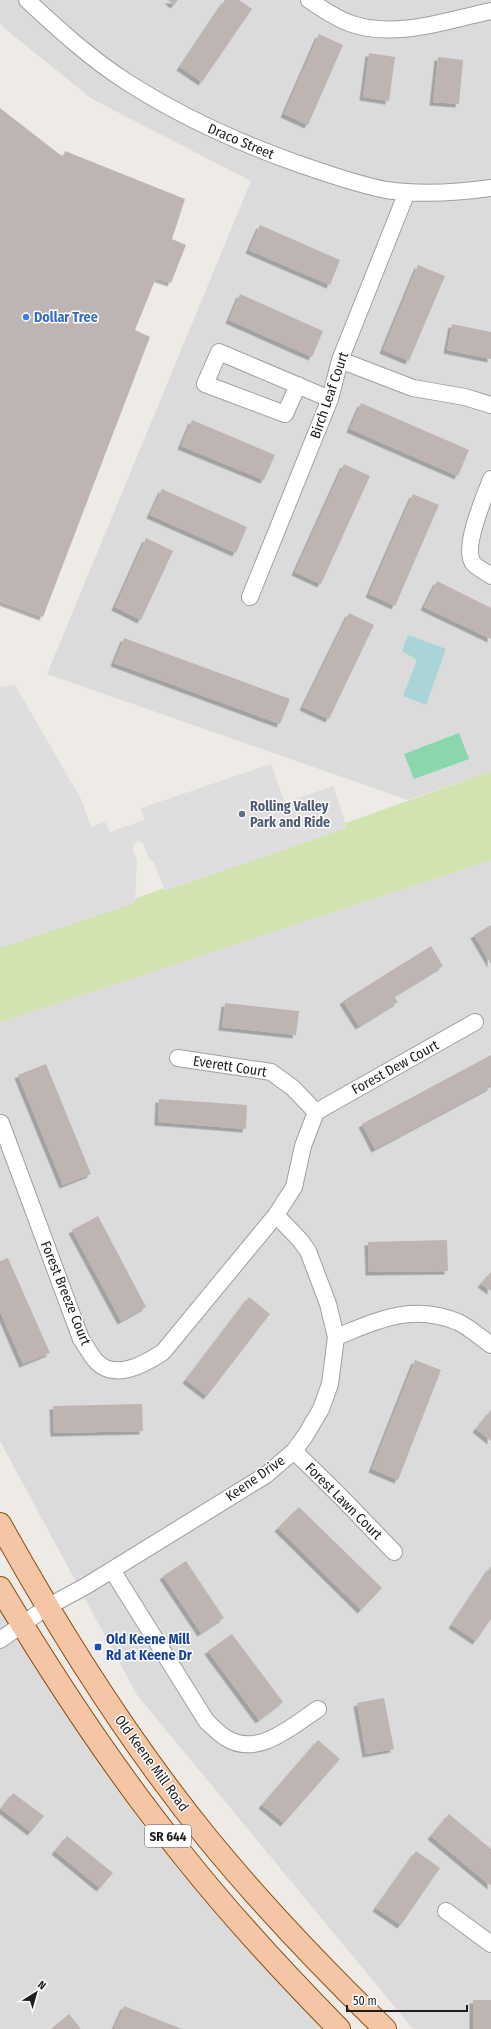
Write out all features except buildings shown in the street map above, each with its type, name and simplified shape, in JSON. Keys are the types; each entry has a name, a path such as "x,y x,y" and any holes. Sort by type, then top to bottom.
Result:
{"main road":[{"name":"Old Keene Mill Road","path":"0,1524 47,1607 111,1708 208,1839 343,1989 385,2029"},
{"name":"SR 644","path":"0,1588 79,1713 123,1776 182,1854 250,1936 339,2029"}],"street":[{"name":"Draco Street","path":"27,0 65,36 126,82 173,110 214,130 273,155 340,179 385,189 407,192 450,194 491,188"},
{"path":"309,0 333,16 352,25 394,30 402,30 491,10"},
{"name":"Birch Leaf Court","path":"250,597 330,399 340,360 407,192"},
{"path":"298,385 285,414 205,384 219,352 298,385 330,399"},
{"path":"340,360 413,388 465,397 491,405"},
{"path":"491,479 478,515 471,541 471,558 474,564 491,576"},
{"name":"Forest Dew Court","path":"316,1112 475,1022"},
{"name":"Everett Court","path":"178,1058 271,1072 293,1088 316,1112"},
{"path":"276,1215 294,1187 302,1146 316,1112"},
{"name":"Forest Breeze Court","path":"0,1123 81,1339 96,1361 110,1370 125,1370 146,1363 163,1352 276,1215"},
{"name":"Keene Drive","path":"0,1640 47,1607 112,1570 266,1475 294,1451 305,1436 321,1409 333,1370 336,1337 328,1304 308,1251 300,1240 276,1215"},
{"path":"336,1337 371,1323 403,1314 430,1314 459,1322 491,1345"},
{"name":"Forest Lawn Court","path":"294,1451 394,1552"},
{"path":"112,1570 207,1722 226,1739 248,1746 266,1742 318,1709"},
{"path":"446,1911 491,1944"}],"shaded area":[{"path":"0,0 491,0 491,771 408,800 47,674 251,181 92,99 4,28 0,23"},
{"name":"Rolling Valley Park and Ride","path":"15,685 81,799 91,827 105,822 110,832 144,820 141,808 271,764 285,803 333,786 347,828 165,891 154,863 149,858 143,843 138,841 134,844 133,851 137,860 135,903 0,948 0,687"},
{"path":"491,860 491,2029 413,2029 137,1695 0,1441 0,1022"},
{"path":"0,1606 146,1830 329,2029 0,2029"}],"green space":[{"path":"459,733 469,759 414,779 404,754"},
{"path":"491,771 491,860 0,1022 0,947"}],"water":[{"path":"408,635 446,649 426,705 403,696 417,660 402,651"}],"place":[{"name":"Dollar Tree","path":"26,317"},
{"name":"Rolling Valley Park and Ride","path":"242,814"},
{"name":"Old Keene Mill Rd at Keene Dr","path":"98,1647"}]}
